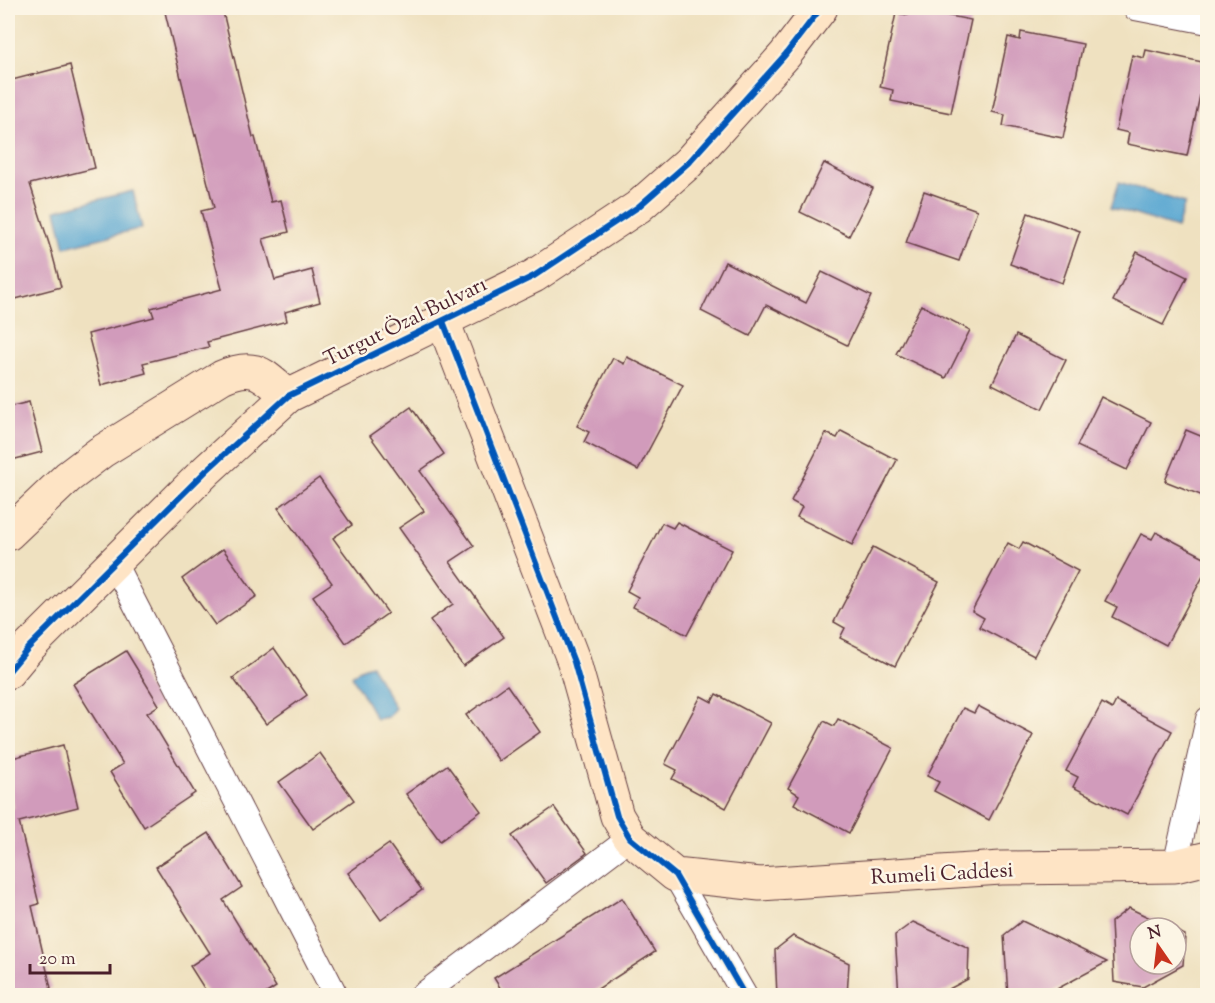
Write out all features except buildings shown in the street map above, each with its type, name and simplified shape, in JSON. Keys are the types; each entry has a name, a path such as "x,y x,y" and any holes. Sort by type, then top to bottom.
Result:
{"street":[{"name":"Turgut Özal Bulvarı","path":"8,672 28,648 207,470 288,396 534,276 638,207 688,163 785,55 821,8"},
{"path":"1135,8 1208,22"},
{"path":"443,321 574,662 616,816 630,838 675,875 745,996"},
{"path":"8,534 68,477 101,452 222,377 241,370 258,372 288,396"},
{"path":"114,563 336,996"},
{"path":"1175,866 1208,719"},
{"path":"421,996 630,838"},
{"name":"Rumeli Caddesi","path":"675,875 760,884 1001,868 1175,866 1208,858"}],"water":[{"path":"1119,182 1185,203 1177,228 1111,207"},
{"path":"133,191 142,228 65,247 56,210"},
{"path":"371,665 395,708 388,717 376,719 352,676 360,669"}],"cycle path":[{"path":"8,672 28,648 207,470 288,396 534,276 638,207 688,163 785,55 821,8"},
{"path":"443,321 574,662 617,816 630,838 675,875 745,996"}]}
